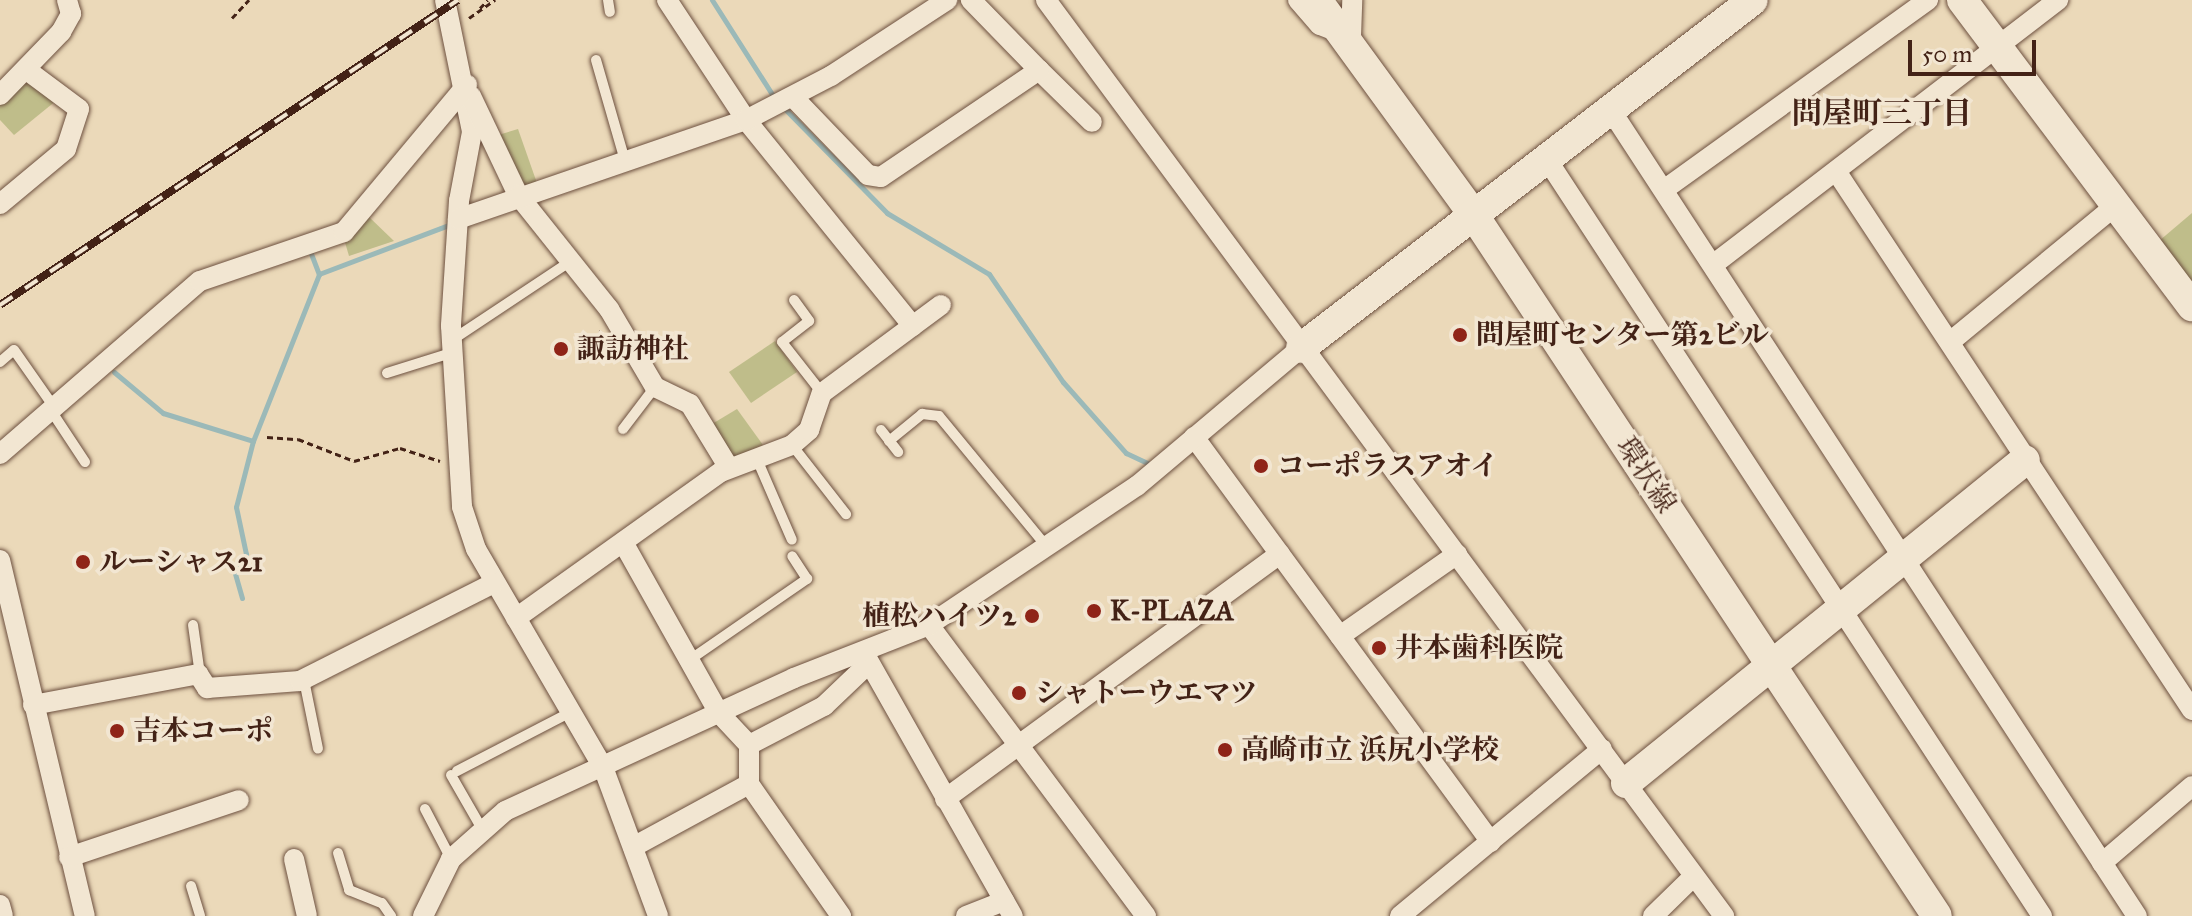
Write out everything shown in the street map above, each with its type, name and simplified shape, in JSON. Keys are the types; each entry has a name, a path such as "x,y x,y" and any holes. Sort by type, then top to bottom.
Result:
{"street":[{"path":"0,95 28,71 71,14 67,0"},
{"path":"445,0 455,28 467,85 472,132 458,219 451,347 455,467 468,530 494,583 603,767 658,916"},
{"path":"667,0 746,120 913,326"},
{"path":"458,219 626,166 746,120 793,97 947,0"},
{"path":"971,0 1092,122"},
{"path":"1298,0 1320,25 1351,37 1352,0"},
{"name":"環状線","path":"1317,0 1351,37 1473,214 1937,916"},
{"name":"環状線","path":"1336,0 1351,37"},
{"path":"1665,189 1928,0"},
{"path":"1962,0 1999,44 2192,306"},
{"path":"1714,264 2058,0"},
{"path":"423,916 451,859 482,829 603,767 719,713 865,660 929,625 1049,548 1194,437 1301,348 1473,214 1612,112 1744,3"},
{"path":"1056,4 1301,348 1724,916"},
{"path":"793,97 868,175 881,177 1039,70"},
{"path":"0,204 66,149 79,109 28,71"},
{"path":"467,85 524,199 571,261 655,387 690,404 729,468"},
{"path":"0,454 54,411 200,281 344,232 467,85"},
{"path":"1612,112 1907,556 2137,916"},
{"path":"1546,158 2042,916"},
{"path":"1836,171 2192,710"},
{"path":"1950,342 2116,205"},
{"path":"516,618 729,468 792,445 809,430 822,393 941,305"},
{"path":"1194,437 1491,842"},
{"path":"1626,783 2025,460"},
{"path":"624,544 719,713 749,745 749,784 841,916"},
{"path":"945,799 1280,554"},
{"path":"1340,636 1457,554"},
{"path":"0,560 7,634 33,705 85,916"},
{"path":"33,705 200,677 207,688 304,680 494,583"},
{"path":"929,625 1146,916"},
{"path":"749,745 824,706 865,660"},
{"path":"865,660 1009,908 966,916"},
{"path":"1400,916 1602,749"},
{"path":"633,847 749,784"},
{"path":"2102,863 2192,786"},
{"path":"69,857 239,800"},
{"path":"294,859 307,916"},
{"path":"1653,916 1694,876"}],"lane":[{"path":"608,0 610,12"},
{"path":"596,60 626,166"},
{"path":"387,373 451,347 571,261"},
{"path":"794,300 809,321 782,342 822,393"},
{"path":"0,362 14,350 85,462"},
{"path":"623,429 655,387"},
{"path":"889,441 922,414 939,416 1049,548"},
{"path":"881,430 898,452"},
{"path":"792,445 846,514"},
{"path":"756,457 792,540"},
{"path":"688,661 807,579 792,556"},
{"path":"193,625 200,677"},
{"path":"304,680 318,749"},
{"path":"482,829 454,773 571,712"},
{"path":"425,809 451,859"},
{"path":"338,853 349,890 382,903 391,916"},
{"path":"191,886 200,916"}],"path":[{"path":"232,18 249,0"},
{"path":"479,12 488,0"},
{"path":"455,28 495,0"},
{"path":"267,437 298,439 360,462 408,449 455,467"}],"shaded area":[{"path":"25,81 57,100 14,135 0,120 0,101"},
{"path":"518,129 538,186 521,192 495,136"},
{"path":"2192,213 2192,285 2159,241"},
{"path":"367,215 394,241 349,256 344,239"},
{"path":"775,341 797,372 751,403 729,372"},
{"path":"737,409 763,445 729,460 707,427"}],"waterway":[{"path":"712,0 775,99"},
{"path":"782,106 887,213 989,274 1063,382 1126,453 1147,463"},
{"path":"242,598 234,570 246,554 236,507 253,441 319,274 451,224"},
{"path":"310,251 319,274"},
{"path":"114,372 163,413 253,441"}],"railway":[{"path":"0,305 458,0"}],"place":[{"name":"問屋町センター第2ビル","path":"1460,335"},
{"name":"諏訪神社","path":"561,349"},
{"name":"コーポラスアオイ","path":"1261,466"},
{"name":"ルーシャス21","path":"83,562"},
{"name":"K-PLAZA","path":"1094,611"},
{"name":"植松ハイツ2","path":"1032,616"},
{"name":"井本歯科医院","path":"1379,648"},
{"name":"シャトーウエマツ","path":"1019,693"},
{"name":"吉本コーポ","path":"117,731"},
{"name":"高崎市立 浜尻小学校","path":"1225,750"}],"district":[{"name":"問屋町三丁目","path":"1882,113"}]}
